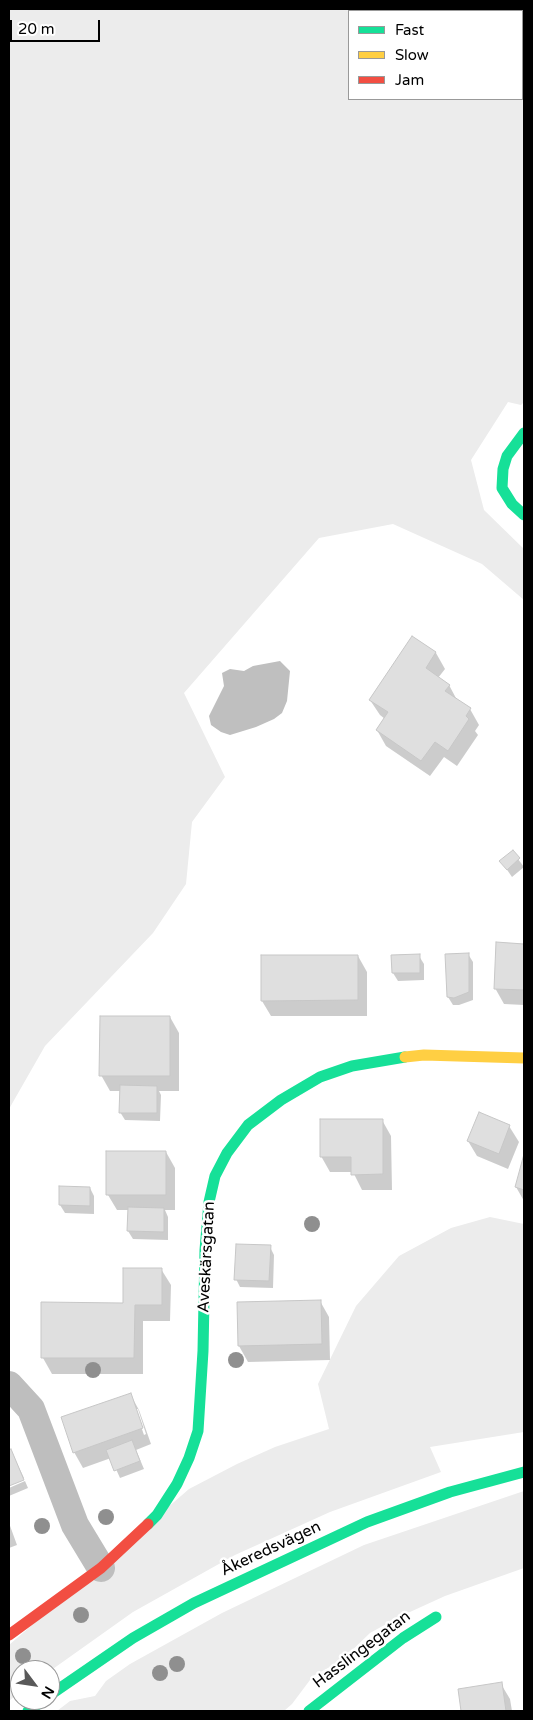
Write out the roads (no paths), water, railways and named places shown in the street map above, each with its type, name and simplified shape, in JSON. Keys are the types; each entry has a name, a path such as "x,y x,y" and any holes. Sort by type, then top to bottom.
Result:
{"street":[{"path":"524,433 508,456 503,469 502,488 512,504 524,515"},
{"name":"Aveskärsgatan","path":"9,1635 101,1568 157,1515 177,1484 198,1432 203,1351 204,1250 208,1202 215,1176 227,1153 248,1126 281,1100 320,1077 352,1066 424,1055 524,1058"},
{"path":"9,1385 31,1409 75,1526 101,1568"},
{"name":"Åkeredsvägen","path":"60,1688 133,1638 194,1603 367,1522 450,1492 524,1472"},
{"name":"Hasslingegatan","path":"309,1711 403,1638 436,1617"}]}
